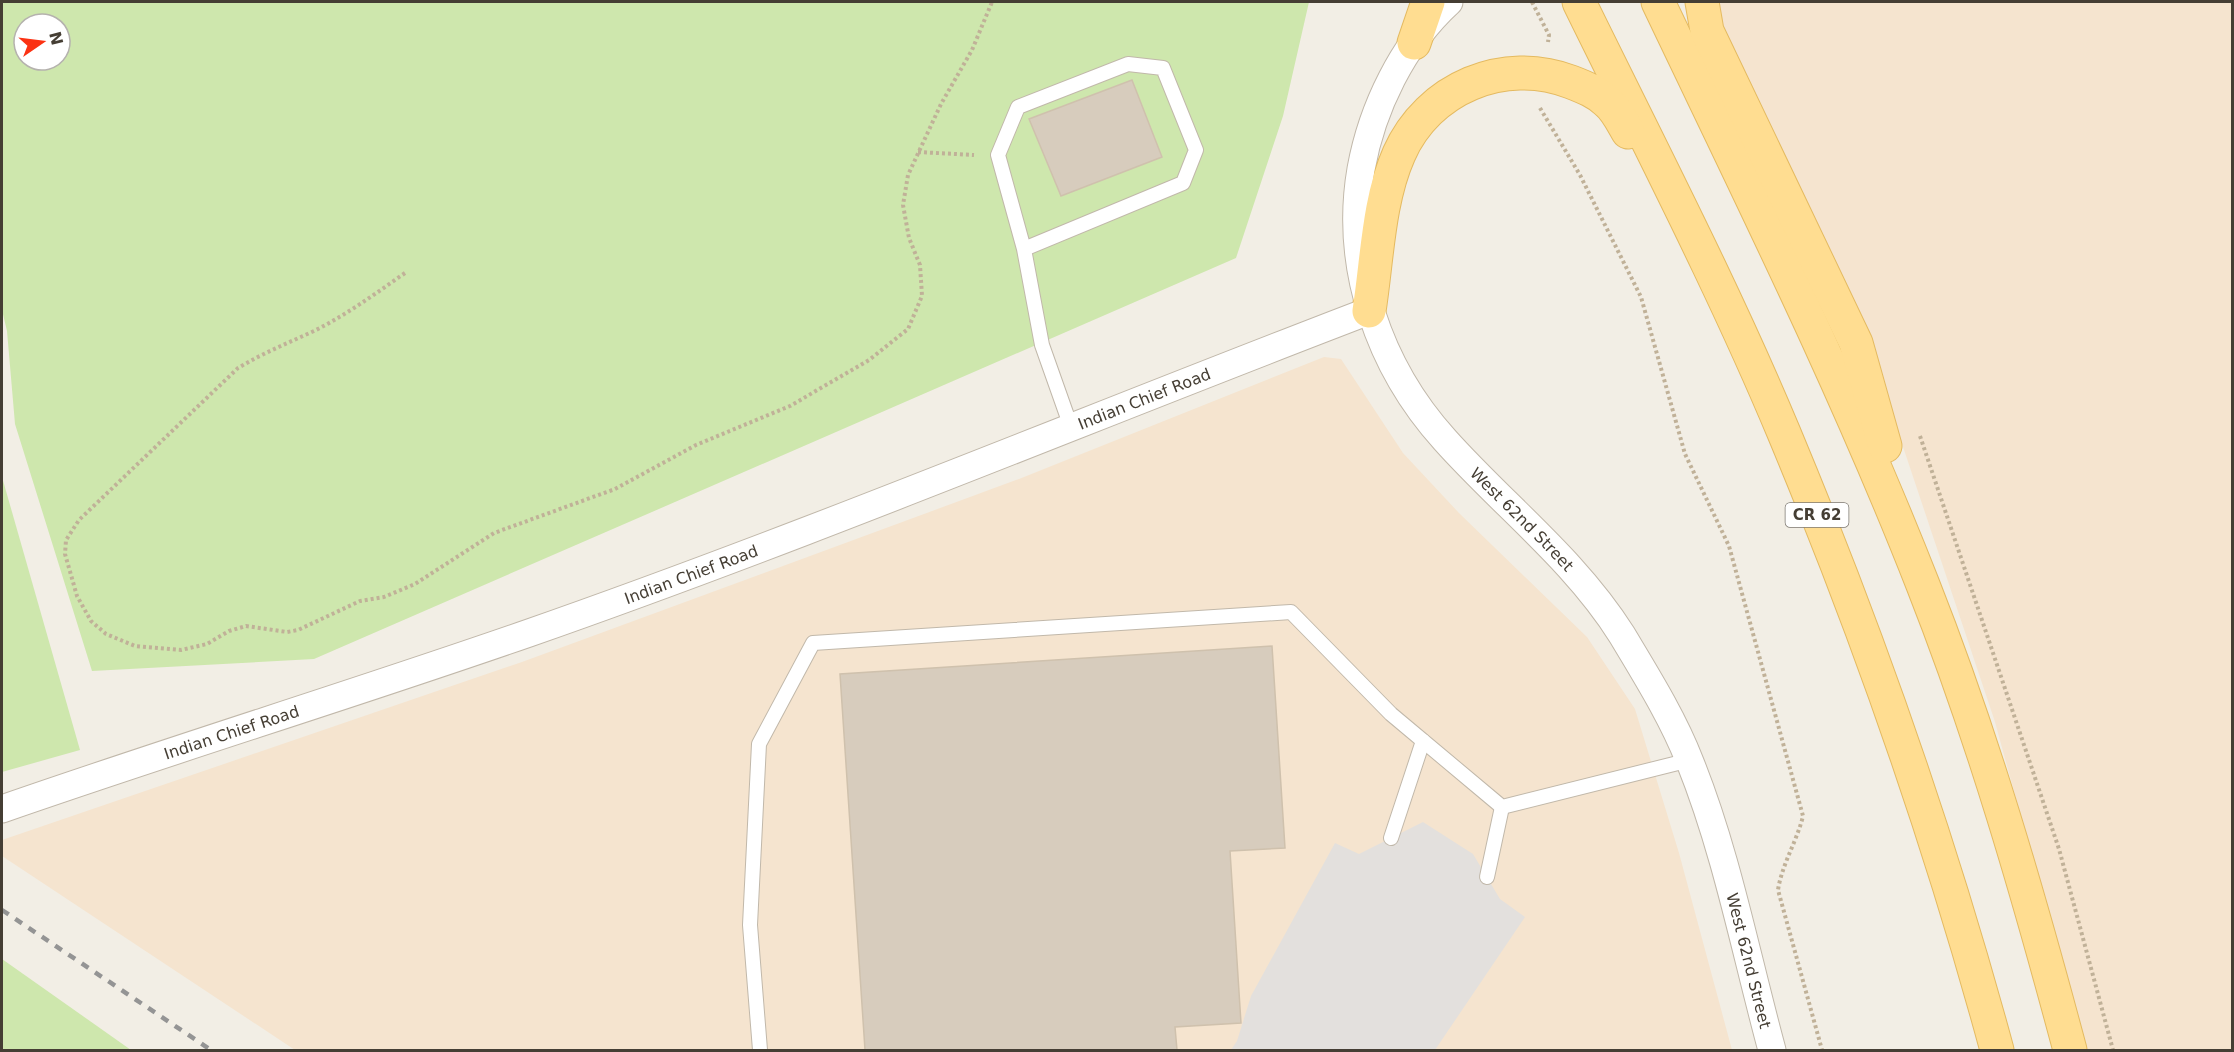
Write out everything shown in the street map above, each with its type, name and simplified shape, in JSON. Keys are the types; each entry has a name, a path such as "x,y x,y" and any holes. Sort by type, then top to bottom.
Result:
{"main road":[{"path":"1414,43 1428,2"},
{"name":"CR 62","path":"1579,2 1677,202 1783,430 1860,624 1963,923 1997,1050"},
{"path":"1658,2 1816,334 1870,454 1924,586 1994,781 2070,1050"},
{"path":"1702,2 1707,31 1856,343 1924,586"},
{"path":"1369,311 1387,191 1399,154 1416,124 1438,102 1462,86 1490,76 1516,72 1543,74 1589,89 1608,102 1677,202"}],"street":[{"name":"West 62nd Street","path":"1449,2 1436,13 1395,74 1377,111 1366,146 1356,213 1359,258 1369,311 1404,388 1417,405 1444,439 1573,569 1620,632 1690,760 1713,829 1772,1050"},
{"name":"Indian Chief Road","path":"2,808 529,633 856,514 1369,311"}],"lane":[{"path":"1024,249 1183,183 1196,150 1162,68 1128,64 1018,107 998,155 1024,249 1042,345 1071,427"},
{"path":"760,1050 750,925 759,744 813,643 1291,612 1390,714 1502,807"},
{"path":"1391,838 1423,741"},
{"path":"1502,807 1690,760"},
{"path":"1487,877 1502,807"}],"path":[{"path":"405,273 352,309 314,331 266,351 238,368 79,520 66,540 65,554 77,596 91,621 106,634 135,646 159,650 181,650 207,644 229,631 246,626 287,632 298,630 360,600 384,597 415,584 494,533 615,489 696,445 790,406 869,360 908,329 922,296 920,265 909,238 903,206 908,175 972,51 992,2"},
{"path":"1532,2 1549,35 1548,45"},
{"path":"1539,100 1540,108 1580,175 1641,297 1685,454 1729,546 1749,611 1803,816 1799,832 1780,876 1778,890 1822,1050"},
{"path":"918,152 940,155 998,155"},
{"path":"1919,434 2059,849 2113,1050"}],"shaded area":[{"path":"1719,2 2232,2 2232,1050 2085,1050 1995,722 1863,327 1718,28"},
{"path":"1324,357 1341,359 1403,453 1459,513 1587,637 1635,709 1679,853 1732,1050 295,1050 2,856 2,840 522,662 1019,479"},
{"path":"1423,822 1473,854 1500,899 1525,917 1435,1050 1231,1050 1237,1041 1251,996 1335,843 1359,854"}],"green space":[{"path":"2,2 1309,2 1283,116 1236,258 314,659 92,671 15,424 7,331 2,310"},
{"path":"2,477 80,750 2,772"},
{"path":"2,959 131,1050 2,1050"}],"building":[{"path":"1132,80 1162,157 1061,196 1029,119"},
{"path":"1272,646 1285,848 1230,851 1241,1023 1175,1027 1177,1050 865,1050 840,674"}],"railway":[{"path":"2,910 211,1050"}]}
